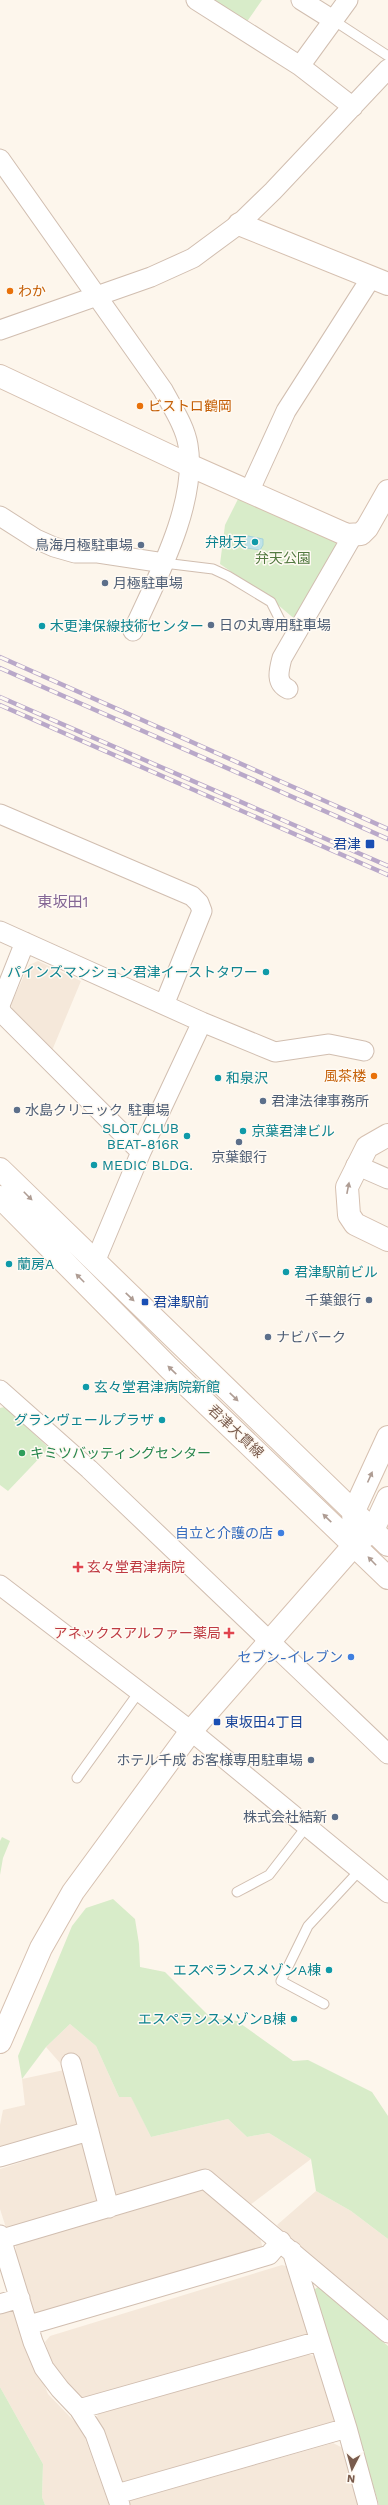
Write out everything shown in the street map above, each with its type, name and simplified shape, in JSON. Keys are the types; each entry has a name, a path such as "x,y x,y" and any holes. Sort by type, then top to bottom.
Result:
{"street":[{"path":"196,0 300,66 353,107"},
{"path":"301,0 333,20"},
{"path":"300,66 348,0"},
{"path":"0,330 96,295 151,277 193,258 239,224 273,191 388,69"},
{"path":"0,159 163,390 182,427 188,445 189,465 184,506 164,563 133,631"},
{"path":"239,224 380,281 286,411 249,492"},
{"path":"0,376 189,465 347,534 361,534 367,528 388,491"},
{"path":"0,516 36,539 61,549 75,553 98,553 164,563"},
{"path":"288,689 283,687 279,680 278,671 282,658 353,535"},
{"path":"0,814 192,896 199,903 202,911 164,1005"},
{"path":"0,931 202,1022 275,1052 329,1044 364,1051"},
{"path":"25,942 0,1006 2,1013 141,1152"},
{"path":"95,1262 141,1152 202,1022"},
{"path":"388,1135 367,1146 356,1165 347,1187 349,1214 355,1224 388,1240"},
{"path":"356,1165 388,1179"},
{"name":"君津大貫線","path":"0,1170 353,1513 388,1544"},
{"name":"君津大貫線","path":"0,1198 169,1368 355,1544 388,1578"},
{"path":"0,1390 89,1469 268,1642 388,1754"},
{"path":"355,1544 353,1513 388,1437"},
{"path":"0,2042 54,1922 73,1892 191,1731 355,1544 373,1530 388,1498"},
{"path":"0,1585 191,1731 388,1893"},
{"path":"71,2063 109,2208"},
{"path":"0,2157 89,2131"},
{"path":"347,2428 118,2499 95,2434 79,2410 44,2368 1,2237 109,2208 205,2179 388,2333"},
{"path":"29,2325 269,2255 286,2246"},
{"path":"286,2246 347,2428 368,2505"},
{"path":"0,2304 20,2298"},
{"path":"79,2410 319,2341"}],"lane":[{"path":"333,20 388,56"},
{"path":"164,563 213,569 228,576 271,602 280,620 296,635"},
{"path":"77,1778 140,1692"},
{"path":"238,1892 269,1875 307,1826"},
{"path":"324,2004 281,1981 308,1926 360,1870"}],"shaded area":[{"path":"38,961 81,981 51,1053 12,1011 11,1004 29,965"},
{"path":"70,2024 96,2046 119,2097 131,2096 151,2137 228,2119 247,2137 269,2133 311,2159 250,2205 209,2171 115,2198 76,2054 60,2063 46,2047"},
{"path":"64,2070 79,2126 0,2153 0,2125 3,2110 25,2105 22,2079"},
{"path":"84,2142 101,2204 7,2231 0,2209 0,2169"},
{"path":"204,2189 258,2230 263,2249 33,2317 15,2254 16,2245"},
{"path":"316,2191 351,2211 388,2239 388,2323 290,2240 277,2225"},
{"path":"282,2265 289,2267 309,2330 306,2338 83,2403 53,2366 45,2342 50,2336"},
{"path":"13,2308 48,2394 75,2422 85,2438 109,2505 45,2505 42,2497 43,2464 0,2387 0,2312"},
{"path":"308,2354 317,2357 335,2417 333,2424 123,2485 96,2422 98,2413"},
{"path":"333,2443 343,2448 361,2505 128,2505 129,2501"}],"green space":[{"path":"206,0 262,0 246,23"},
{"name":"弁天公園","path":"239,497 335,536 337,545 297,621 271,599 220,564 225,525"},
{"name":"キミツバッティングセンター","path":"5,1407 49,1448 8,1491 0,1485 0,1408"},
{"path":"2,1837 10,1841 3,1858 0,1875 0,1841"},
{"path":"113,1899 135,1919 139,1944 140,1967 165,1972 211,2018 237,2021 293,2061 308,2060 372,2092 388,2116 388,2239 351,2211 316,2191 311,2159 269,2133 247,2137 228,2119 151,2137 131,2097 119,2097 96,2046 70,2024 46,2047 22,2079 18,2056 72,1926 86,1908"},
{"path":"319,2286 388,2346 388,2505 379,2505 314,2290"},
{"path":"0,2387 43,2464 42,2497 45,2505 0,2505"}],"water":[{"path":"248,536 263,539 263,545 260,550 247,548 244,541"}],"railway":[{"path":"0,657 388,829"},
{"path":"0,668 388,839"},
{"path":"0,697 388,866"},
{"path":"0,705 388,875"}],"place":[{"name":"わか","path":"10,291"},
{"name":"ビストロ鶴岡","path":"140,406"},
{"name":"弁財天","path":"255,542"},
{"name":"鳥海月極駐車場","path":"141,545"},
{"name":"月極駐車場","path":"105,583"},
{"name":"日の丸専用駐車場","path":"211,625"},
{"name":"木更津保線技術センター","path":"42,626"},
{"name":"君津","path":"370,844"},
{"name":"パインズマンション君津イーストタワー","path":"266,972"},
{"name":"風茶楼","path":"374,1076"},
{"name":"和泉沢","path":"218,1078"},
{"name":"君津法律事務所","path":"263,1101"},
{"name":"水島クリニック 駐車場","path":"17,1110"},
{"name":"京葉君津ビル","path":"243,1131"},
{"name":"SLOT CLUB BEAT-816R","path":"187,1136"},
{"name":"京葉銀行","path":"239,1142"},
{"name":"MEDIC BLDG.","path":"94,1165"},
{"name":"蘭房A","path":"9,1264"},
{"name":"君津駅前ビル","path":"286,1272"},
{"name":"千葉銀行","path":"369,1300"},
{"name":"君津駅前","path":"145,1302"},
{"name":"ナビパーク","path":"268,1337"},
{"name":"玄々堂君津病院新館","path":"86,1387"},
{"name":"グランヴェールプラザ","path":"162,1420"},
{"name":"キミツバッティングセンター","path":"22,1453"},
{"name":"自立と介護の店","path":"281,1533"},
{"name":"玄々堂君津病院","path":"78,1567"},
{"name":"アネックスアルファー薬局","path":"229,1633"},
{"name":"セブン-イレブン","path":"351,1657"},
{"name":"東坂田4丁目","path":"217,1722"},
{"name":"ホテル千成 お客様専用駐車場","path":"311,1760"},
{"name":"株式会社結新","path":"335,1817"},
{"name":"エスペランスメゾンA棟","path":"329,1970"},
{"name":"エスペランスメゾンB棟","path":"294,2019"}],"district":[{"name":"東坂田1","path":"63,902"}]}
